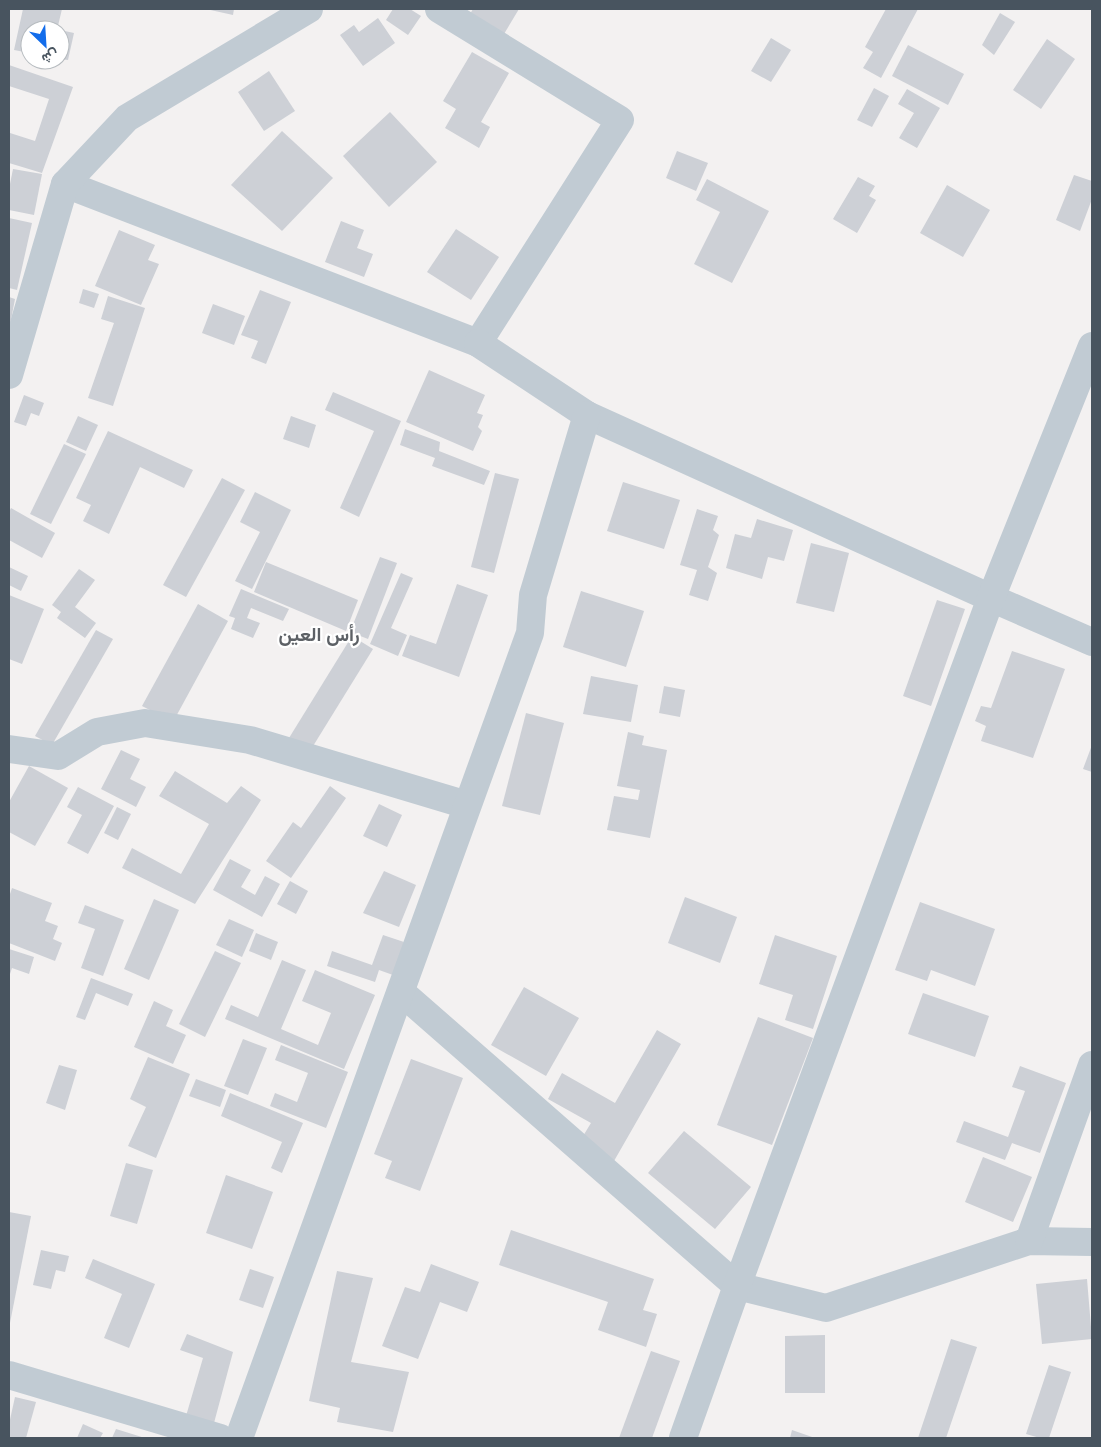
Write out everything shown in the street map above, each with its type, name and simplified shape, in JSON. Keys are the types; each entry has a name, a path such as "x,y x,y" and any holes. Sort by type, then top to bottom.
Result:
{"street":[{"path":"9,375 65,184 127,118 309,9"},
{"path":"439,9 620,120 478,343"},
{"path":"65,184 478,343 587,415 990,598 1092,642"},
{"path":"683,1438 990,598 1092,346"},
{"path":"239,1438 530,632 533,595 587,415"},
{"path":"9,748 58,756 96,732 145,723 250,740 466,806"},
{"path":"401,992 737,1286 826,1308 1029,1241 1092,1242"},
{"path":"1029,1241 1092,1065"},
{"path":"10,1382 220,1438"}],"building":[{"path":"23,9 62,9 59,20 21,20"},
{"path":"206,9 234,9 233,15"},
{"path":"393,9 410,9 421,16 408,35 386,20"},
{"path":"473,9 519,9 504,34 470,14"},
{"path":"886,9 918,9 881,78 863,68 873,52 865,47"},
{"path":"1000,13 1015,22 994,55 982,45"},
{"path":"378,18 395,43 363,66 340,35 354,25 359,32"},
{"path":"20,23 20,51 14,50"},
{"path":"70,32 74,33 70,51"},
{"path":"771,38 791,50 771,82 751,71"},
{"path":"1047,39 1075,59 1041,109 1013,90"},
{"path":"908,45 964,74 948,105 892,76"},
{"path":"472,52 509,73 481,122 490,127 479,148 445,128 456,109 443,101"},
{"path":"9,65 73,87 42,173 9,163 10,133 35,141 49,99 9,86"},
{"path":"269,71 295,111 264,131 238,92"},
{"path":"874,88 889,96 872,127 857,120"},
{"path":"907,89 940,108 917,148 899,138 914,113 898,104"},
{"path":"390,112 437,162 389,207 343,156"},
{"path":"282,131 333,178 282,231 231,185"},
{"path":"677,151 708,163 696,191 666,178"},
{"path":"13,169 42,174 34,215 9,210 9,189"},
{"path":"1074,175 1092,181 1092,199 1080,231 1056,220"},
{"path":"858,177 875,186 869,196 876,200 857,233 833,219"},
{"path":"707,179 769,211 732,283 694,264 720,212 696,200"},
{"path":"947,185 990,210 963,257 920,233"},
{"path":"9,218 32,223 17,290 9,288"},
{"path":"341,221 364,230 357,248 373,254 364,277 325,262"},
{"path":"456,229 499,257 471,300 427,272"},
{"path":"119,230 155,245 148,260 159,264 141,305 95,286"},
{"path":"83,289 99,294 94,308 79,303"},
{"path":"260,290 291,302 266,364 251,358 258,341 241,335"},
{"path":"108,296 145,308 113,406 88,398 114,323 101,319"},
{"path":"9,297 15,299 10,325 9,325"},
{"path":"213,304 245,316 234,345 202,333"},
{"path":"429,370 485,395 477,413 483,415 478,427 482,431 473,451 406,422"},
{"path":"333,392 401,421 359,517 340,508 374,431 325,410"},
{"path":"24,395 44,403 39,416 31,413 26,426 14,422"},
{"path":"78,416 98,425 86,451 66,442"},
{"path":"291,416 316,425 309,448 283,439"},
{"path":"405,429 440,442 439,451 490,471 484,485 432,466 435,458 400,445"},
{"path":"108,431 193,470 184,488 140,467 109,534 83,521 91,505 76,498"},
{"path":"64,444 86,454 51,524 30,514"},
{"path":"495,473 519,479 494,573 471,567"},
{"path":"222,478 245,490 186,597 163,585"},
{"path":"623,482 680,500 664,549 607,531"},
{"path":"255,492 291,510 252,589 235,581 260,532 240,522"},
{"path":"11,508 55,533 42,558 9,540 9,512"},
{"path":"697,509 718,516 713,530 719,535 708,567 717,573 708,601 689,595 697,570 680,565"},
{"path":"757,519 793,530 784,561 768,557 762,579 726,568 735,534 751,538"},
{"path":"811,543 849,553 834,612 796,603"},
{"path":"380,557 397,563 368,639 350,632"},
{"path":"266,562 358,600 346,631 254,592"},
{"path":"9,567 28,576 21,591 9,585"},
{"path":"79,569 95,580 75,607 96,623 85,638 57,618 61,612 52,605"},
{"path":"401,573 413,578 391,628 407,635 398,656 370,644"},
{"path":"457,584 488,595 459,677 402,656 410,635 436,644"},
{"path":"241,589 289,609 283,621 251,608 247,618 260,623 253,638 231,629 235,618 229,616"},
{"path":"581,591 644,611 626,667 563,647"},
{"path":"9,595 44,609 22,664 9,659"},
{"path":"937,600 965,609 931,706 903,696"},
{"path":"198,604 228,621 173,722 142,706"},
{"path":"96,630 113,639 52,745 35,736"},
{"path":"352,636 373,649 310,751 289,738"},
{"path":"1012,651 1065,669 1033,758 981,741 986,726 975,721 981,706 991,708"},
{"path":"591,676 638,685 631,722 583,714"},
{"path":"664,686 685,690 680,717 659,713"},
{"path":"526,713 564,723 540,815 502,806"},
{"path":"628,732 644,736 642,745 667,750 650,838 607,830 614,796 638,800 640,790 617,786"},
{"path":"1092,745 1092,772 1083,769"},
{"path":"121,750 140,759 130,779 146,787 136,807 101,789"},
{"path":"29,766 68,788 35,846 9,832 9,802"},
{"path":"175,771 227,803 241,786 261,800 195,904 122,868 132,848 181,874 209,824 159,796"},
{"path":"330,786 346,798 291,878 266,861 293,822 301,828"},
{"path":"78,787 114,806 88,854 67,843 82,815 67,807"},
{"path":"379,804 402,815 387,847 363,836"},
{"path":"117,807 131,814 118,840 104,833"},
{"path":"230,859 251,870 241,887 255,895 265,876 280,884 262,917 213,890"},
{"path":"384,871 416,885 399,927 363,913"},
{"path":"290,881 308,891 296,914 277,904"},
{"path":"12,888 52,903 45,921 58,926 53,939 62,943 55,961 9,943 9,897"},
{"path":"685,897 737,917 720,963 668,943"},
{"path":"154,899 179,910 149,980 124,969"},
{"path":"920,902 995,929 975,986 931,970 927,981 895,970"},
{"path":"85,905 124,920 103,976 81,968 95,929 78,923"},
{"path":"229,919 254,930 242,957 216,945"},
{"path":"256,933 278,942 271,960 249,951"},
{"path":"383,935 404,942 393,975 379,970 375,982 327,966 332,951 372,965"},
{"path":"775,935 837,956 813,1029 785,1020 793,995 759,984"},
{"path":"9,949 34,957 29,974 12,968 9,977"},
{"path":"215,951 241,963 205,1037 179,1024"},
{"path":"282,960 306,970 281,1029 318,1045 331,1013 302,1001 315,970 375,995 344,1069 225,1019 231,1005 258,1017"},
{"path":"91,978 133,994 128,1006 96,993 85,1020 76,1017"},
{"path":"524,987 579,1018 546,1076 491,1045"},
{"path":"923,993 989,1016 975,1057 908,1034"},
{"path":"154,1001 173,1010 166,1026 186,1035 173,1064 134,1047"},
{"path":"758,1017 813,1038 772,1145 717,1125"},
{"path":"657,1030 681,1044 614,1161 580,1141 591,1123 548,1099 562,1073 615,1103"},
{"path":"243,1039 267,1048 248,1095 224,1086"},
{"path":"281,1045 348,1072 326,1128 270,1106 275,1093 297,1102 308,1073 275,1060"},
{"path":"148,1057 190,1074 156,1158 128,1146 146,1107 130,1099"},
{"path":"411,1059 463,1078 420,1191 385,1178 392,1161 374,1154"},
{"path":"59,1065 77,1070 65,1110 46,1103"},
{"path":"1020,1066 1066,1083 1040,1153 1012,1143 1005,1160 956,1142 964,1121 1008,1137 1025,1091 1012,1087"},
{"path":"196,1079 226,1090 220,1107 189,1096"},
{"path":"230,1093 303,1123 282,1173 271,1168 282,1142 221,1116"},
{"path":"684,1131 751,1187 715,1229 648,1173"},
{"path":"983,1157 1032,1177 1013,1222 965,1202"},
{"path":"126,1163 153,1170 137,1224 110,1216"},
{"path":"226,1175 273,1192 252,1249 206,1233"},
{"path":"9,1212 31,1216 10,1323 9,1323"},
{"path":"511,1230 654,1279 643,1310 657,1314 646,1347 598,1330 608,1302 499,1265"},
{"path":"41,1250 69,1256 65,1272 56,1270 51,1289 33,1285"},
{"path":"93,1259 155,1284 129,1348 104,1338 122,1294 85,1278"},
{"path":"431,1264 479,1282 467,1312 440,1302 418,1359 382,1346 405,1287 420,1292"},
{"path":"250,1269 274,1277 263,1308 239,1300"},
{"path":"337,1271 373,1278 351,1362 409,1372 393,1432 337,1422 340,1408 309,1401"},
{"path":"1087,1279 1092,1339 1042,1344 1036,1284"},
{"path":"187,1334 233,1352 214,1423 186,1416 203,1358 180,1350"},
{"path":"825,1335 825,1393 785,1393 785,1336"},
{"path":"951,1339 977,1347 946,1438 918,1438"},
{"path":"651,1351 680,1361 652,1438 619,1438"},
{"path":"1049,1365 1071,1372 1049,1438 1040,1438 1026,1434"},
{"path":"15,1397 36,1402 26,1438 9,1438 9,1424"},
{"path":"83,1424 103,1433 100,1438 77,1438"},
{"path":"116,1429 145,1438 112,1438"},
{"path":"792,1430 815,1438 790,1438"}],"district":[{"name":"رأس العين","path":"319,634"}]}
